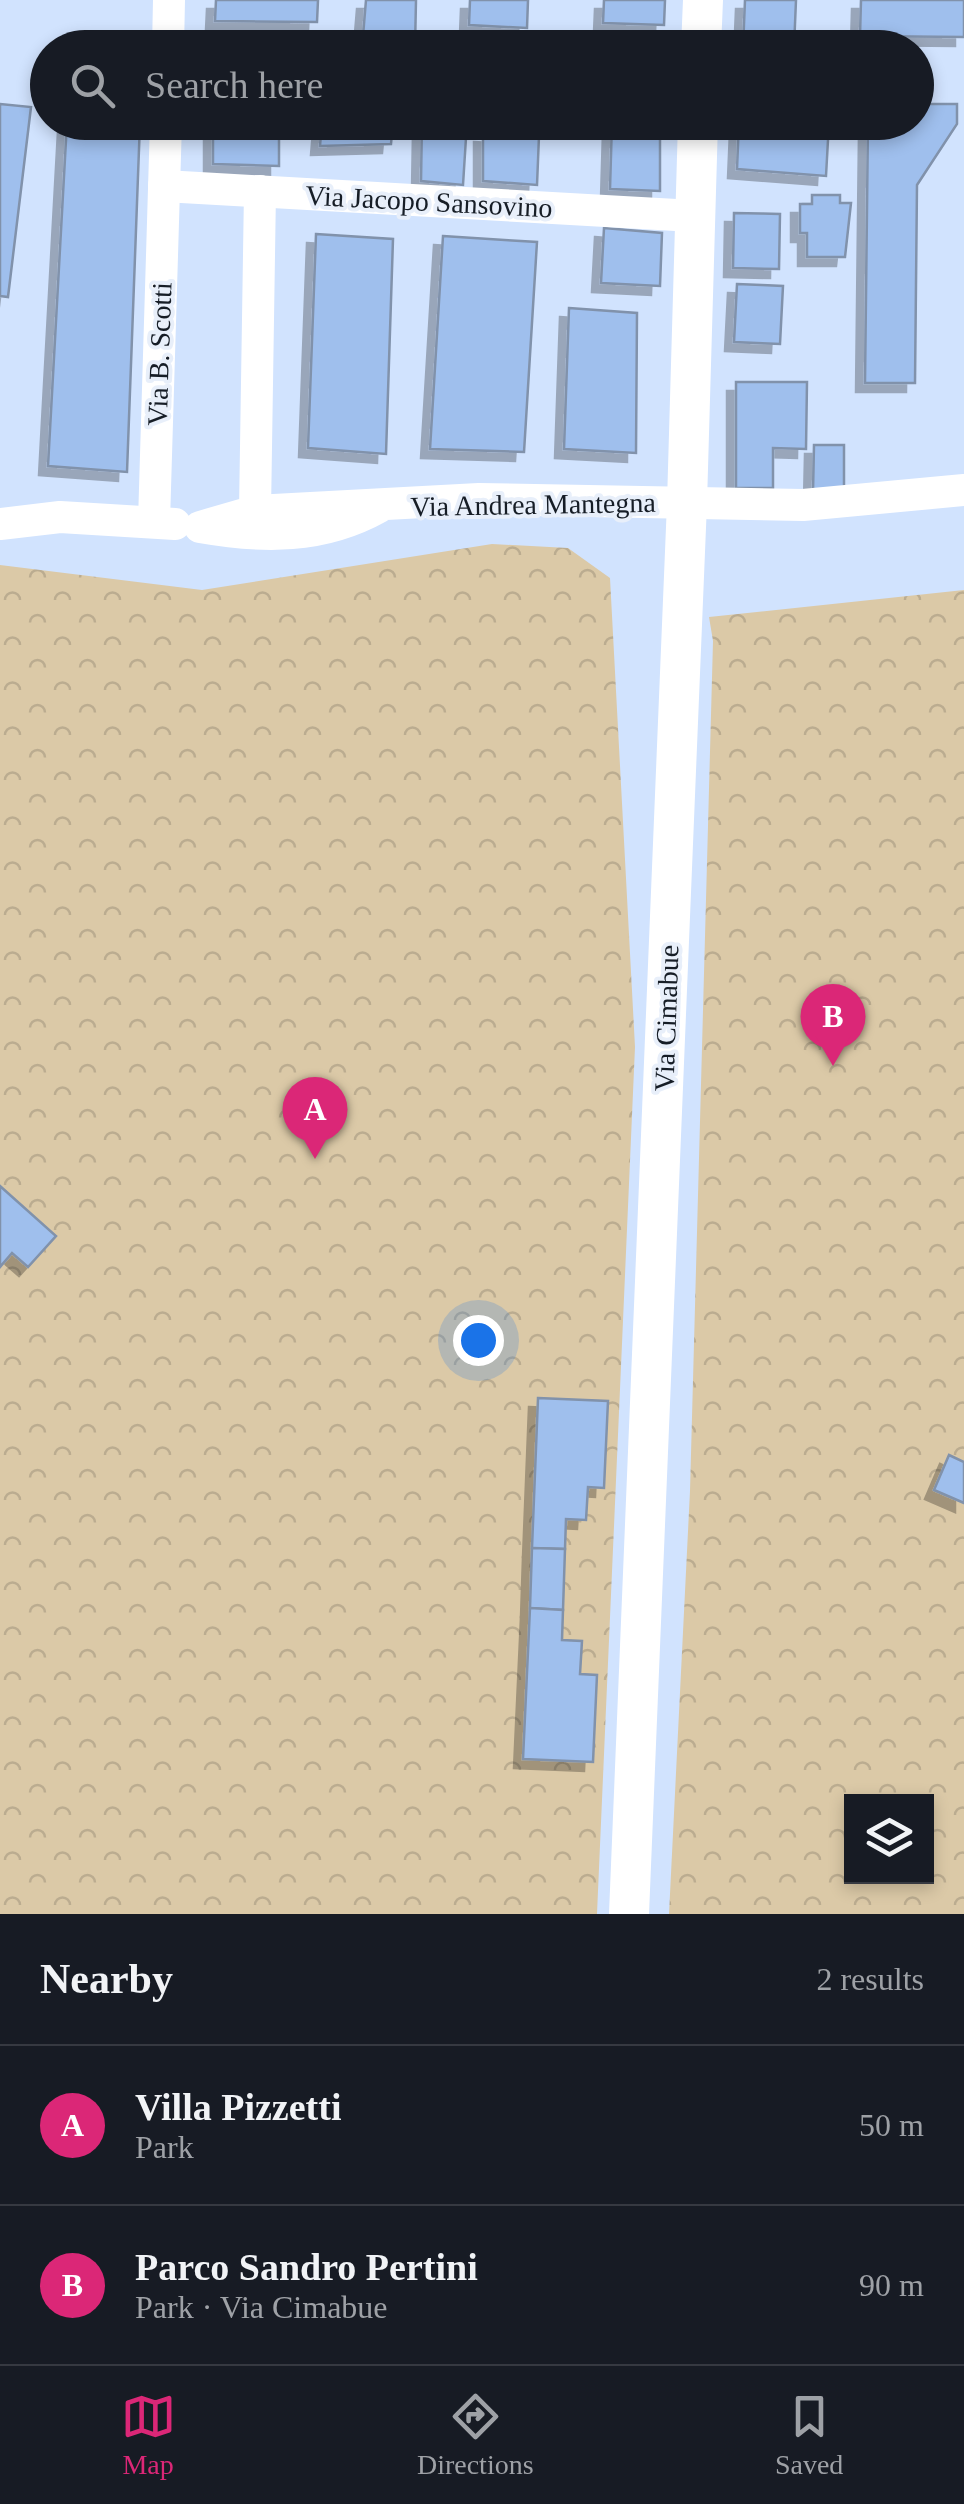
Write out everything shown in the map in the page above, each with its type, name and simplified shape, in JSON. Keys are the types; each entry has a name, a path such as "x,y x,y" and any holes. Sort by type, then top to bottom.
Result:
{"main road":[{"path":"701,30 702,0"},
{"name":"Via Cimabue","path":"630,1914 687,503 697,140"}],"street":[{"path":"168,30 169,0"},
{"name":"Via B. Scotti","path":"154,522 165,140"},
{"name":"Via Jacopo Sansovino","path":"164,186 694,216"},
{"path":"255,511 260,192"},
{"name":"Via Andrea Mantegna","path":"200,527 255,511 479,499 803,504 964,490"},
{"name":"Via Andrea Mantegna","path":"0,504 60,517 154,522 281,536 354,521 379,507"},
{"name":"Via Andrea Mantegna","path":"0,524 60,517"}],"green space":[{"path":"492,544 568,548 610,578 635,1047 597,1914 0,1914 0,565 202,590"},
{"path":"964,590 964,1914 669,1914 690,1491 713,641 709,617"}],"building":[{"path":"216,0 318,0 317,22 215,21"},
{"path":"366,0 416,0 415,30 364,30"},
{"path":"470,0 528,0 527,28 469,25"},
{"path":"604,0 665,0 664,25 603,23"},
{"path":"745,0 796,0 795,30 744,30"},
{"path":"861,0 964,0 964,37 934,37 934,30 860,30"},
{"path":"0,104 30,107 30,115 8,297 0,296"},
{"path":"934,104 957,104 957,124 917,185 915,383 865,383 868,140 934,140"},
{"path":"66,140 139,140 127,472 48,466"},
{"path":"213,140 279,140 279,166 213,164"},
{"path":"320,140 391,140 391,144 320,146"},
{"path":"422,140 466,140 463,185 421,181"},
{"path":"483,140 539,140 537,185 483,181"},
{"path":"611,140 660,140 660,191 610,189"},
{"path":"738,140 828,140 826,176 737,169"},
{"path":"812,195 840,195 840,203 851,203 845,257 807,257 807,233 800,233 800,204 812,204"},
{"path":"734,213 780,214 779,269 733,268"},
{"path":"604,228 662,233 660,286 601,283"},
{"path":"316,234 393,239 386,454 308,448"},
{"path":"443,236 537,242 524,452 430,449"},
{"path":"737,284 783,286 780,344 734,342"},
{"path":"569,308 637,313 636,453 564,449"},
{"path":"736,382 807,382 806,449 773,448 773,488 736,488"},
{"path":"814,445 844,445 844,492 813,492"},
{"path":"0,1186 56,1236 28,1267 12,1253 0,1267"},
{"path":"538,1398 608,1401 604,1488 588,1487 586,1520 566,1519 565,1549 532,1548"},
{"path":"949,1455 964,1462 964,1503 934,1490"},
{"path":"532,1548 565,1549 563,1610 530,1608"},
{"path":"530,1608 563,1610 562,1640 582,1641 580,1674 597,1675 593,1762 523,1759"}],"place":[{"name":"Parco Sandro Pertini","path":"833,1066"},
{"name":"Villa Pizzetti","path":"315,1159"}]}
